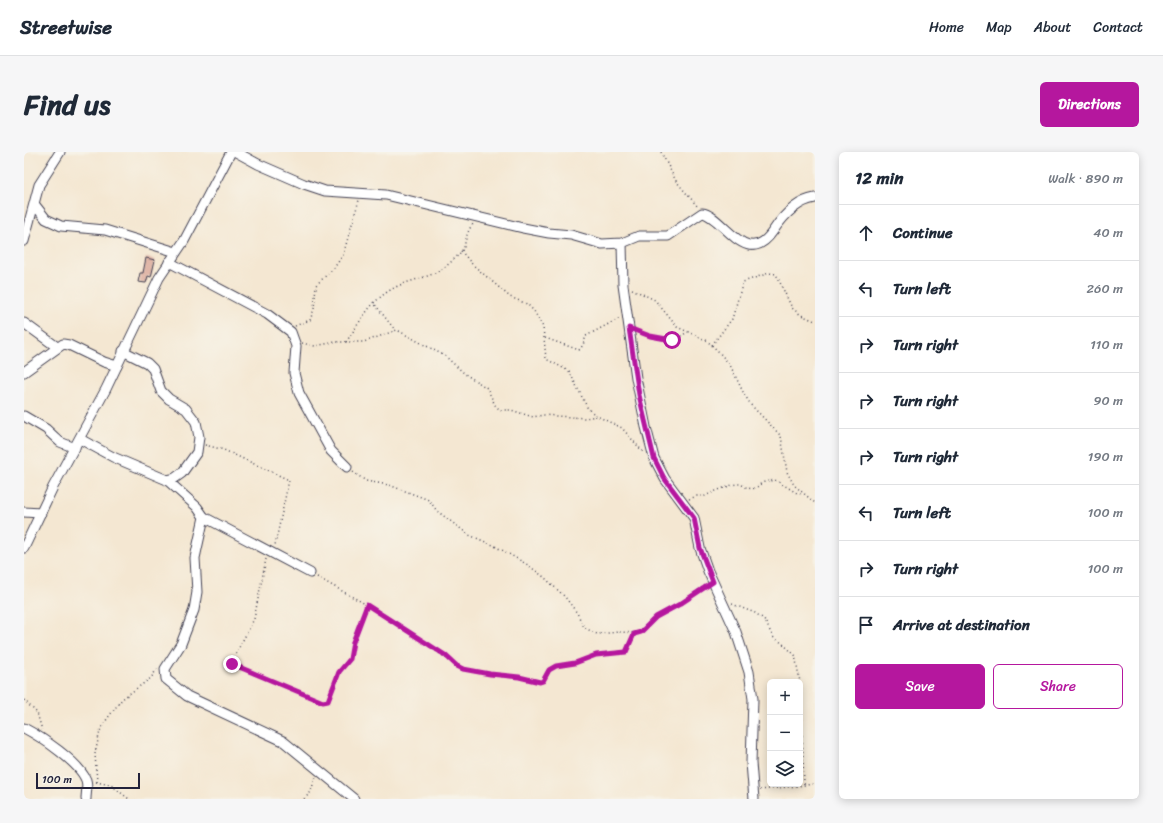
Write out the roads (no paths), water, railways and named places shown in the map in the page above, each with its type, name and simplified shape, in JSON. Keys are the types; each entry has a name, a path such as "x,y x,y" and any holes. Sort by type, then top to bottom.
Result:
{"street":[{"path":"24,241 35,205 39,185 60,152"},
{"path":"24,548 117,366 159,278 176,252 231,152"},
{"path":"236,152 258,164 317,188 333,192 386,195 549,234 571,235 602,244 622,243 639,236 668,236 702,213 710,216 738,240 749,245 756,244 772,233 782,217 791,209 803,202 815,198"},
{"path":"35,205 46,219 61,226 105,230 176,252"},
{"path":"622,243 623,285 626,314 641,406 654,458 664,478 694,518 700,548 745,656 752,688 753,722 751,763 753,795"},
{"path":"169,262 267,314 291,332 295,340 294,373 299,394 331,451 347,467"},
{"path":"24,323 57,346"},
{"path":"24,372 53,352 57,346 63,344 69,345 104,362 117,366"},
{"path":"123,351 147,363 153,369 161,391 192,415 197,428 199,444 196,455 182,473 175,478 167,480"},
{"path":"24,416 46,429 60,442 75,448"},
{"path":"80,439 113,457 167,480 197,507 204,517 310,573"},
{"path":"24,512 41,513"},
{"path":"204,517 195,558 197,592 194,610 181,644 165,668 165,676 187,696 225,715 271,735 319,769 354,799"},
{"path":"24,728 44,740 71,762 86,781 86,799"}]}
